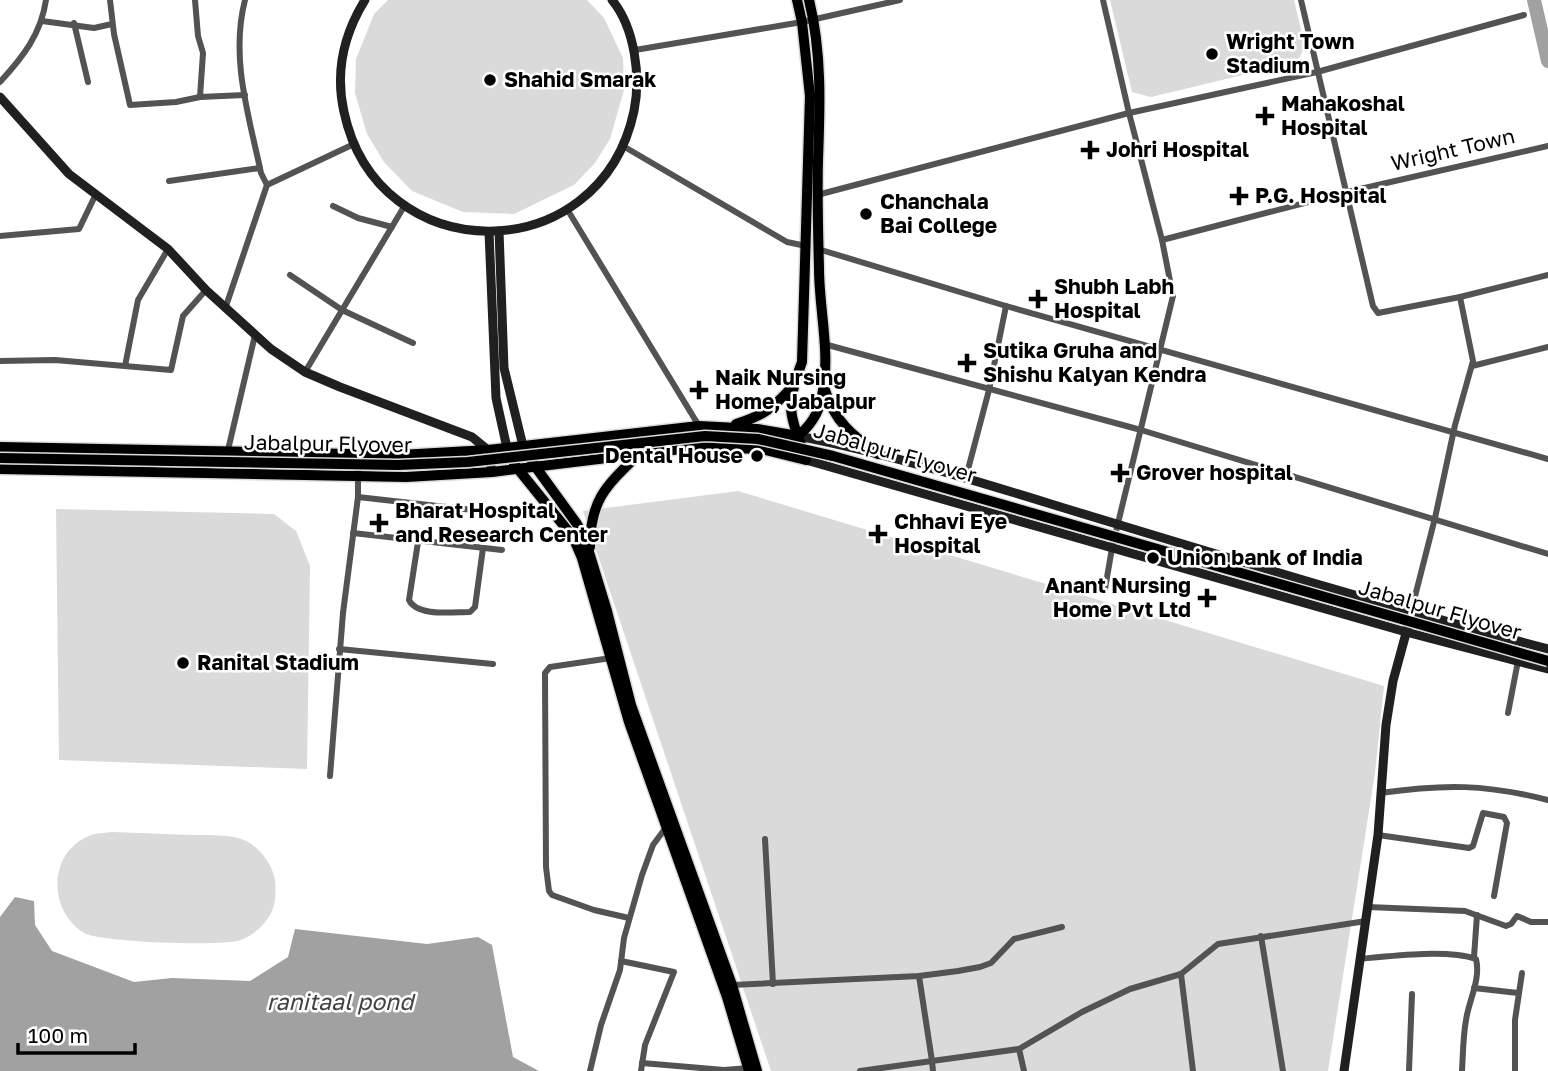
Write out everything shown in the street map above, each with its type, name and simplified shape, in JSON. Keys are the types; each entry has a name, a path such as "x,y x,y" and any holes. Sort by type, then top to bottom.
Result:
{"main road":[{"path":"775,452 798,436 817,415 827,362 813,194 810,96 797,0"},
{"path":"806,460 790,408 794,385 803,362 806,246 813,194 820,94 814,19 809,0"},
{"path":"729,426 756,418 771,410 794,385"},
{"path":"824,386 830,406 841,424 851,435 878,454"},
{"path":"0,447 358,455 488,450 699,426 729,426 798,436"},
{"name":"Jabalpur Flyover","path":"0,458 398,465 468,462 705,436 758,439 833,456 1547,662"},
{"path":"523,446 534,466 577,524 590,557 631,705 732,985 752,1070"},
{"path":"0,469 359,477 492,472 698,447 738,447 806,460"},
{"path":"53,470 55,448"},
{"path":"507,448 516,468 573,537 593,590 629,722 752,1070"},
{"path":"590,557 590,527 598,499 613,479 640,453"}],"street":[{"path":"0,82 28,49 42,21 46,0"},
{"path":"110,0 112,24 130,105 245,95"},
{"path":"195,0 198,36 203,53 200,97"},
{"path":"225,309 267,185 260,168 238,62 240,22 245,0"},
{"path":"365,0 353,20 342,57 340,95 348,132 366,167 391,196 423,217 459,229 489,232 539,224 577,204 608,173 629,135 638,93 635,50 618,6 612,0"},
{"path":"635,50 802,22 900,0"},
{"path":"1103,0 1162,240 1173,296 1112,548 1105,589"},
{"path":"1301,0 1373,306 1378,313 1460,297 1548,275"},
{"path":"813,194 1129,113 1317,72 1524,15"},
{"path":"42,21 74,23 94,28 112,24"},
{"path":"74,23 88,82"},
{"path":"0,97 69,174 168,249 225,309 255,335 305,372 472,437 488,450 492,472"},
{"path":"267,185 354,144"},
{"path":"623,146 787,242 806,246"},
{"name":"Wright Town","path":"1162,240 1347,192 1548,146"},
{"path":"169,181 260,168"},
{"path":"0,236 79,229 96,194"},
{"path":"305,372 405,205"},
{"path":"333,206 358,218 392,227"},
{"path":"567,209 699,426"},
{"path":"499,231 504,368 523,446"},
{"path":"489,232 496,398 507,448"},
{"path":"818,248 1006,306 1548,460"},
{"path":"125,366 138,300 168,249"},
{"path":"290,275 342,310 413,343"},
{"path":"0,361 37,359 171,370 183,316 206,290"},
{"path":"1345,1071 1378,835 1386,725 1393,681 1435,518 1453,432 1474,361 1460,297"},
{"path":"966,477 989,390 1006,306"},
{"path":"228,450 255,335"},
{"path":"824,344 1141,430 1548,554"},
{"path":"1472,366 1548,347"},
{"path":"798,436 966,477 1411,612 1548,649"},
{"path":"330,775 339,649 358,496 358,455"},
{"path":"806,460 1406,632 1518,661 1547,662"},
{"path":"358,496 473,510"},
{"path":"353,533 502,550"},
{"path":"418,542 409,600 415,608 423,610 470,612 475,607 483,548"},
{"path":"339,649 493,664"},
{"path":"611,658 550,667 545,673 545,867 552,895 629,918"},
{"path":"1507,713 1518,661"},
{"path":"1380,793 1463,786 1492,788 1548,800"},
{"path":"1378,835 1469,848 1473,846 1483,813 1504,817 1507,823 1494,896"},
{"path":"590,1071 621,961 629,918 653,845 667,826"},
{"path":"765,839 773,984"},
{"path":"1368,907 1465,911 1506,926 1517,916 1531,922 1548,922"},
{"path":"1462,1071 1466,1019 1477,964 1474,957 1477,915"},
{"path":"860,1071 1019,1049 1082,1012 1130,989 1181,974 1218,944 1366,921"},
{"path":"732,985 919,976 980,967 992,962 1014,939 1062,927"},
{"path":"1261,936 1283,1071"},
{"path":"1359,959 1397,955 1474,957"},
{"path":"621,961 674,972 645,1045 642,1067 752,1070"},
{"path":"1515,1071 1518,993 1522,973"},
{"path":"1181,974 1193,1071"},
{"path":"919,976 933,1071"},
{"path":"1474,988 1518,993"},
{"path":"1409,1071 1412,993"},
{"path":"1019,1049 1024,1071"}],"shaded area":[{"path":"388,0 587,0 604,18 623,58 624,90 610,139 595,163 574,185 514,214 463,212 412,191 384,162 367,134 355,93 356,59 374,14"},
{"name":"Wright Town Stadium","path":"1110,0 1294,0 1305,46 1297,62 1151,97 1132,92"},
{"path":"738,491 1384,686 1375,773 1328,1071 771,1071 583,511"},
{"name":"Ranital Stadium","path":"56,509 274,514 296,531 310,566 307,769 59,760"},
{"path":"112,832 218,835 244,840 260,852 271,868 276,888 272,911 255,932 241,940 230,942 136,941 84,933 72,923 63,910 57,881 60,867 77,843 91,835"}],"water":[{"name":"ranitaal pond","path":"15,897 34,901 35,925 52,951 134,982 172,978 250,981 288,957 295,929 427,944 478,937 492,945 513,1057 539,1071 0,1071 0,917"}],"waterway":[{"path":"1534,0 1548,61"}],"place":[{"name":"Wright Town Stadium","path":"1212,54"},
{"name":"Shahid Smarak","path":"490,80"},
{"name":"Mahakoshal Hospital","path":"1265,116"},
{"name":"Johri Hospital","path":"1090,150"},
{"name":"P.G. Hospital","path":"1239,196"},
{"name":"Chanchala Bai College","path":"866,214"},
{"name":"Shubh Labh Hospital","path":"1038,299"},
{"name":"Sutika Gruha and Shishu Kalyan Kendra","path":"967,363"},
{"name":"Naik Nursing Home, Jabalpur","path":"699,390"},
{"name":"Dental House","path":"757,456"},
{"name":"Grover hospital","path":"1120,473"},
{"name":"Bharat Hospital and Research Center","path":"379,523"},
{"name":"Chhavi Eye Hospital","path":"878,534"},
{"name":"Union bank of India","path":"1153,558"},
{"name":"Anant Nursing Home Pvt Ltd","path":"1207,598"},
{"name":"Ranital Stadium","path":"183,663"}]}
